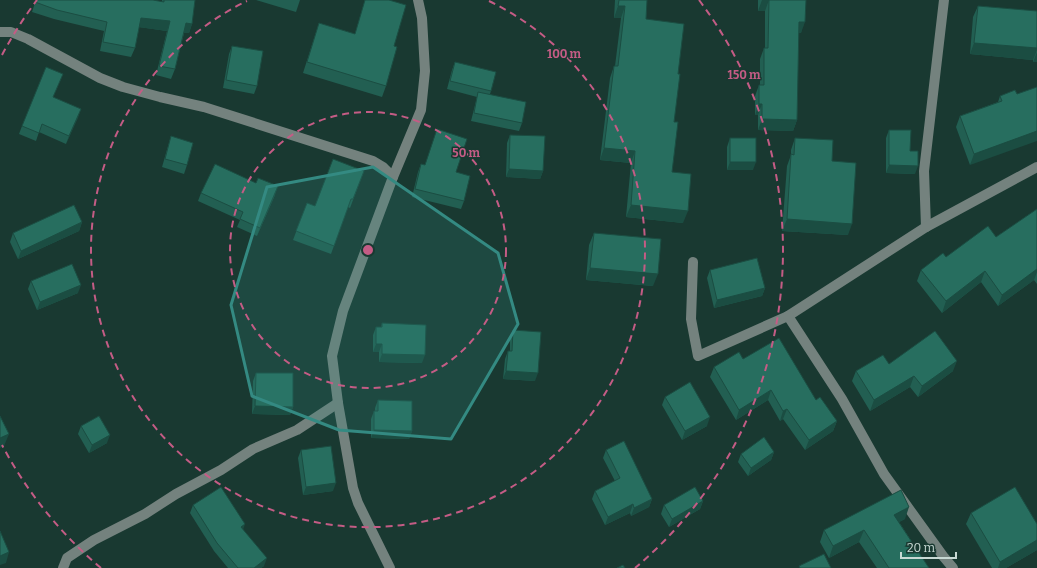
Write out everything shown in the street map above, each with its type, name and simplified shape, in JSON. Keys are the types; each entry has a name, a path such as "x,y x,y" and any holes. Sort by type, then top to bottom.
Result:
{"street":[{"path":"390,568 358,503 353,488 338,403 332,356 343,311 393,177 421,110 425,71 422,18 418,0"},
{"path":"926,227 924,171 944,0"},
{"path":"0,32 11,32 28,39 100,78 123,87 204,107 373,161 383,167 393,177"},
{"path":"693,262 691,319 698,356 788,316 926,227 1037,167"},
{"path":"788,316 842,400 884,474 953,568"},
{"path":"63,568 67,558 94,540 145,514 176,494 222,470 253,449 297,430 338,403"}],"highlighted area":[{"path":"373,167 498,253 518,324 451,439 339,430 252,396 231,305 267,187"}],"building":[{"path":"36,0 153,0 164,2 164,0 195,0 192,24 186,23 175,69 159,66 170,21 141,18 135,48 103,42 107,22 57,10 35,2"},
{"path":"365,0 389,0 406,5 394,46 397,47 386,86 307,62 319,23 355,34"},
{"path":"619,0 647,0 646,19 684,24 674,122 678,122 672,172 691,174 688,211 631,205 635,151 604,148 614,66 618,66 625,6 618,6"},
{"path":"769,0 806,0 805,22 799,22 797,120 762,119 762,104 759,104 759,85 764,85 764,48 768,48"},
{"path":"978,6 1037,11 1037,48 974,43"},
{"path":"232,46 263,51 257,86 226,80"},
{"path":"455,62 496,72 491,91 450,81"},
{"path":"46,67 63,74 53,97 81,109 69,136 42,124 39,133 22,126"},
{"path":"1037,87 1037,131 974,154 960,116 1002,101 1000,96 1015,90 1017,94"},
{"path":"478,92 526,102 522,123 474,113"},
{"path":"437,129 467,139 456,172 470,176 464,201 415,189 421,164 425,165"},
{"path":"889,130 911,130 910,151 918,151 918,166 889,165"},
{"path":"510,135 545,136 543,171 509,169"},
{"path":"171,136 193,143 187,165 165,159"},
{"path":"730,138 756,138 756,162 730,162"},
{"path":"795,138 833,140 832,161 856,163 852,224 787,219 791,154 794,155"},
{"path":"333,159 364,171 353,199 351,199 334,246 296,231 307,203 315,206"},
{"path":"215,164 256,183 258,178 278,186 260,228 240,219 243,212 201,193"},
{"path":"74,205 82,222 21,251 13,233"},
{"path":"1037,209 1037,269 1002,295 985,271 946,301 921,270 943,253 946,257 988,226 996,237"},
{"path":"594,233 661,239 658,274 590,268"},
{"path":"757,258 765,288 717,300 710,270"},
{"path":"72,264 81,285 40,302 31,281"},
{"path":"382,323 426,325 425,355 382,354 382,344 376,344 376,327 382,327"},
{"path":"513,330 541,332 538,373 506,371 508,351 512,351"},
{"path":"935,331 957,361 922,386 914,376 874,400 856,371 883,355 889,364"},
{"path":"779,338 816,400 820,397 837,421 809,440 787,409 783,411 771,390 739,410 714,367 739,352 743,359"},
{"path":"256,373 293,373 293,407 255,406"},
{"path":"690,382 710,417 685,431 665,397"},
{"path":"378,400 412,401 412,431 374,430 374,411 378,411"},
{"path":"0,416 9,434 0,438"},
{"path":"99,416 110,435 92,445 81,426"},
{"path":"764,437 774,452 751,468 741,454"},
{"path":"624,441 652,499 634,508 633,504 608,517 595,491 620,478 606,450"},
{"path":"331,446 336,483 306,487 301,450"},
{"path":"221,487 245,524 241,527 267,558 254,568 238,568 217,543 193,505"},
{"path":"695,487 703,501 672,519 664,505"},
{"path":"1015,487 1037,524 1037,540 1000,562 971,513"},
{"path":"901,490 909,507 894,515 929,568 889,568 864,530 833,546 824,530"},
{"path":"0,531 9,552 0,556"},
{"path":"824,554 831,568 800,568 799,566"},
{"path":"623,565 625,568 617,568"}]}
